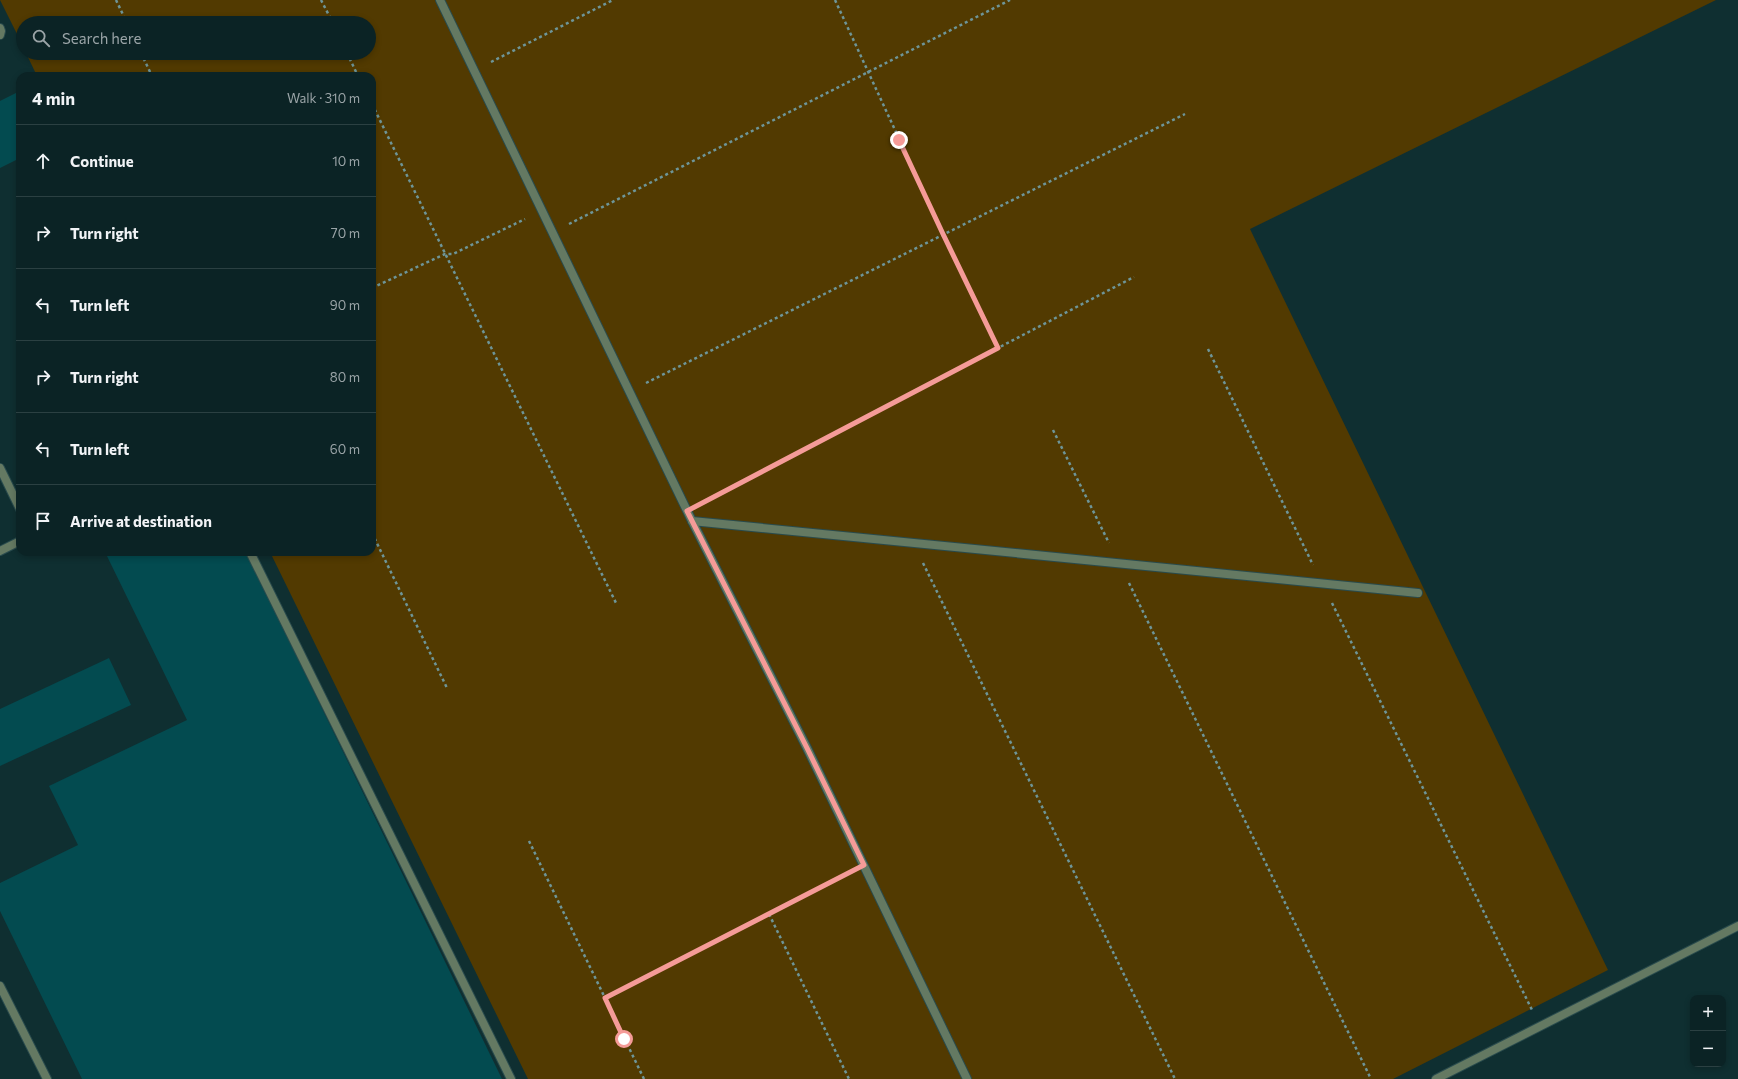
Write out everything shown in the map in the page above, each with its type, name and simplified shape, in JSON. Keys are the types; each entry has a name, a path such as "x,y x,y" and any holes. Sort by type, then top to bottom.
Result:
{"street":[{"path":"440,0 687,511 807,748 967,1079"},
{"path":"0,28 2,31 0,35"},
{"path":"0,468 16,502"},
{"path":"692,521 1418,593"},
{"path":"0,551 16,543"},
{"path":"252,556 511,1079"},
{"path":"1436,1079 1738,926"},
{"path":"0,986 47,1079"}],"path":[{"path":"116,0 124,16"},
{"path":"321,0 329,16"},
{"path":"474,71 613,0"},
{"path":"835,0 943,234 998,348"},
{"path":"553,232 1010,0"},
{"path":"144,60 150,72"},
{"path":"350,60 356,72"},
{"path":"376,112 617,605"},
{"path":"629,391 1184,114"},
{"path":"376,286 445,254 453,254 542,210"},
{"path":"687,511 1134,277"},
{"path":"1208,349 1540,1026"},
{"path":"1053,430 1370,1079"},
{"path":"376,541 447,688"},
{"path":"914,543 1175,1079"},
{"path":"529,840 644,1079"},
{"path":"605,998 864,865"},
{"path":"769,914 849,1079"}],"shaded area":[{"path":"0,0 1716,0 1250,229 1608,970 1393,1079 528,1079 272,556 376,556 376,72 35,72 29,60 376,60 376,16 16,16 16,32"}],"building":[{"path":"16,93 16,160 0,168 0,101"},
{"path":"107,556 248,556 502,1079 82,1079 0,911 0,883 78,845 49,786 187,720"},
{"path":"109,658 131,705 0,766 0,709"}],"route":[{"path":"624,1039 605,998 864,865 807,748 687,511 998,348 899,140"}]}
